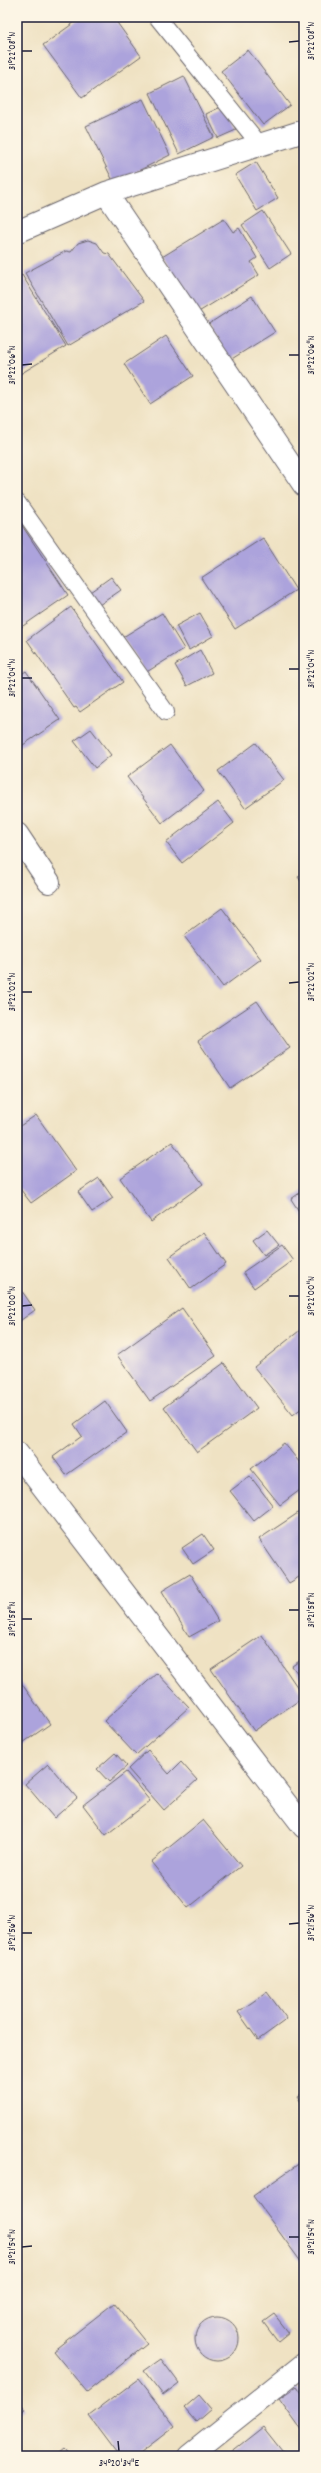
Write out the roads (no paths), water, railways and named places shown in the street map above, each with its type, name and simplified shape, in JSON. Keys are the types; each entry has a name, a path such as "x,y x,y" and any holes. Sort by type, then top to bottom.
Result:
{"street":[{"path":"17,232 106,193 304,132"},
{"path":"106,193 304,485"},
{"path":"17,834 49,882"},
{"path":"17,1453 304,1827"},
{"path":"189,2456 304,2364"}],"lane":[{"path":"157,17 260,145"},
{"path":"17,502 166,712"}]}
